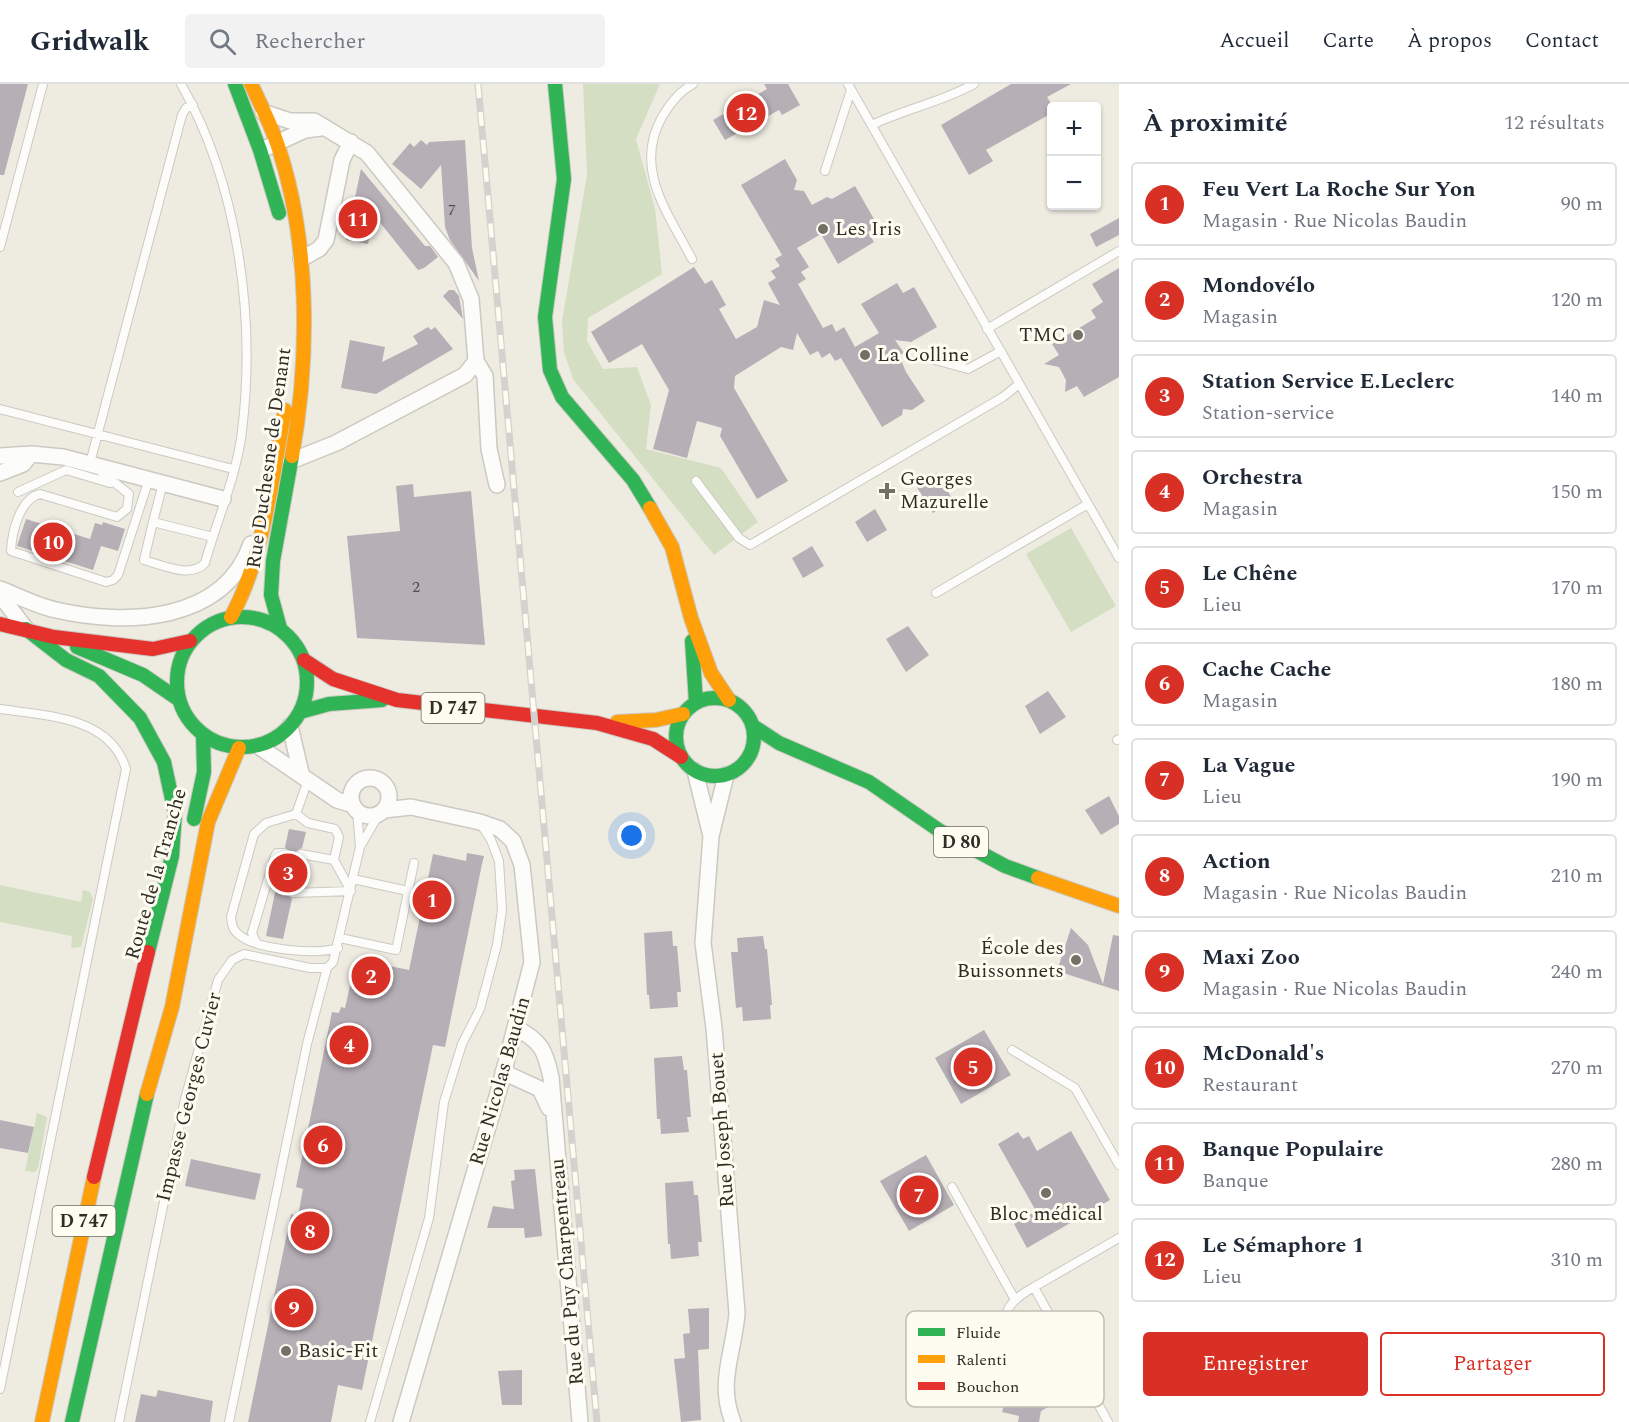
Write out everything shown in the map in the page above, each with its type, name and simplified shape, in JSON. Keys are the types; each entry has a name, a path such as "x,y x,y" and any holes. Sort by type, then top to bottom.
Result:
{"main road":[{"name":"Rue Duchesne de Denant","path":"231,617 246,590 256,558 284,413 291,348 288,262 283,235 260,150 235,84"},
{"name":"Rue Duchesne de Denant","path":"251,84 277,143 301,259 306,330 304,369 291,461 273,561 271,595 280,628"},
{"path":"555,84 564,179 545,317 550,370 562,397 633,480 672,547 692,618 711,673 729,700"},
{"path":"0,616 26,629 66,660 99,676 124,699 140,718 155,743 170,783 175,813 172,856 132,1022"},
{"path":"248,616 264,620 280,628 294,642 304,660 308,677 306,695 300,712 290,726 276,738 258,746 239,748 220,744 203,735 188,719 178,699 176,679 180,659 190,641 215,622 231,617 248,616"},
{"path":"692,618 696,703"},
{"path":"0,624 54,637 143,675 178,699"},
{"path":"54,637 153,649 190,641"},
{"name":"D 747","path":"304,660 333,679 397,700"},
{"path":"706,699 729,700 740,706 753,726 754,739 745,762 726,775 715,776 695,771 681,757 676,736 683,714 696,703 706,699"},
{"name":"D 747","path":"300,712 329,704 397,700 597,723 653,739 681,757"},
{"name":"D 747","path":"597,723 656,720 683,714"},
{"name":"D 80","path":"753,726 779,743 870,782 940,831 1005,866 1119,906"},
{"name":"Route de la Tranche","path":"132,1022 189,837 204,772 203,735"},
{"name":"Route de la Tranche","path":"72,1422 137,1131 172,1007 208,822 239,748"},
{"name":"D 80","path":"745,762 814,758"},
{"name":"D 747","path":"42,1422 102,1139 132,1022"}],"street":[{"path":"263,111 290,121 314,121 356,146 456,263 471,298 476,361 484,376 489,449 497,485"},
{"path":"260,150 305,130 326,127"},
{"path":"301,259 319,249 326,240 342,160 356,146"},
{"path":"291,461 336,443 465,375 476,361"},
{"path":"0,473 23,464 31,454"},
{"path":"2,457 31,454 90,463 223,499"},
{"path":"0,589 54,610 94,616 145,616 180,611 203,602 228,582 240,568 270,487"},
{"path":"0,595 26,629"},
{"path":"290,726 310,780"},
{"path":"258,746 337,800 368,816 381,812 388,793 382,783 371,778 355,786 310,780"},
{"name":"Rue Joseph Bouet","path":"695,771 711,836"},
{"name":"Rue Joseph Bouet","path":"726,775 711,836 703,943 714,1028 737,1313 735,1339 726,1372 724,1390 733,1422"},
{"path":"355,786 351,795 355,808"},
{"name":"Rue Nicolas Baudin","path":"388,793 411,807 480,822 500,829 513,841 522,864 532,962 516,1028 401,1422"},
{"name":"Rue Nicolas Baudin","path":"381,812 411,807"},
{"name":"Rue du Puy Charpentreau","path":"516,1028 534,1037 545,1053 551,1077 580,1422"},
{"name":"Rue du Puy Charpentreau","path":"503,1072 540,1089 546,1099 553,1122"}],"lane":[{"path":"0,247 43,84"},
{"path":"156,481 153,522 144,561 189,572 199,570 205,563 242,431 244,390 242,300 237,257 222,185 201,121 181,84"},
{"path":"692,259 653,182 650,156 653,134 665,112 684,89 693,84"},
{"path":"872,125 902,111 953,96 975,84"},
{"path":"849,87 1119,558"},
{"path":"825,171 849,87"},
{"path":"156,481 118,575 113,580 106,582 10,551 24,503 31,496 40,494 117,517 127,509 129,494 90,463 182,115 186,108 193,105"},
{"path":"987,329 1119,251"},
{"path":"935,360 968,369 1000,351"},
{"path":"696,481 739,538 750,545 1003,397 1019,384"},
{"path":"0,409 233,469"},
{"path":"18,492 66,470 117,485"},
{"path":"936,593 1088,504"},
{"path":"153,522 213,537"},
{"path":"0,709 85,725 114,743 126,769 0,1389"},
{"path":"310,780 296,814 258,827 249,849 231,917 232,927 239,935 256,942 309,953 338,948"},
{"path":"355,808 360,847"},
{"path":"229,1422 307,1044 327,968 333,962 338,948 360,847 381,812"},
{"path":"296,814 308,823 335,829 338,833 334,860 351,891"},
{"path":"370,1422 429,1218 444,1102 462,1044 480,1009 497,945 502,910 499,861 491,840 480,822"},
{"path":"256,942 252,933 275,856 277,852 284,852"},
{"path":"301,854 334,860"},
{"path":"340,938 396,950 414,863"},
{"path":"353,879 408,891"},
{"path":"293,893 351,891"},
{"path":"263,900 274,897"},
{"name":"Impasse Georges Cuvier","path":"119,1422 185,1099 218,980 232,960 244,954 310,968 327,968"},
{"path":"1012,1050 1075,1088 1119,1165"},
{"path":"952,1187 1014,1298"},
{"path":"1008,1311 1009,1304 1014,1298 1119,1238"},
{"path":"1034,1287 1047,1311"},
{"path":"1100,1407 1108,1422"}],"green space":[{"path":"583,84 660,84 636,139 655,209 662,274 588,318 587,341 603,369 637,367 651,405 646,449 721,468 758,522 714,555 573,379 564,352 562,321 587,175"},
{"path":"1071,528 1116,606 1071,632 1026,554"},
{"path":"0,885 81,902 83,890 90,892 93,899 81,947 71,948 72,936 0,922"},
{"path":"37,1113 47,1117 38,1168 35,1172 25,1171"}],"building":[{"path":"0,84 28,84 4,175 0,175"},
{"path":"764,84 788,84 800,105 782,115 779,110 725,140 713,120 767,89"},
{"path":"1011,84 1071,84 1047,97 1050,102 1047,102 1047,116 986,150 993,161 969,175 941,125"},
{"path":"421,140 427,145 429,142 465,140 472,248 479,281 450,240 445,227 441,165 421,189 392,164 410,143 414,147"},
{"path":"785,159 797,180 794,190 804,191 812,205 827,197 832,199 855,186 878,226 868,232 874,242 838,264 821,234 797,248 809,267 801,272 806,279 798,284 823,328 832,324 836,332 844,327 855,347 879,333 861,304 897,283 903,293 914,287 937,327 911,342 895,340 904,353 899,355 906,372 925,401 912,410 903,409 902,415 882,427 841,358 835,361 830,353 822,358 818,351 810,355 797,333 793,350 781,347 735,376 734,388 788,481 757,499 720,436 722,428 697,421 687,458 653,449 669,390 642,344 609,363 591,332 694,267 705,284 712,280 726,305 719,309 736,339 757,327 764,300 780,305 768,283 776,278 771,271 780,266 775,259 782,255 741,185"},
{"path":"361,169 425,246 430,246 438,257 424,268 418,270 374,215 368,244 346,240"},
{"path":"1119,218 1119,235 1096,247 1090,234"},
{"name":"TMC","path":"1119,268 1119,377 1084,397 1077,386 1065,392 1066,380 1059,367 1044,364 1059,355 1052,344 1096,318 1091,310 1103,302 1092,284"},
{"path":"449,290 454,290 459,296 463,319 443,296"},
{"path":"428,327 431,330 435,327 453,349 376,394 341,388 350,340 385,347 382,362 418,344 413,336"},
{"path":"937,473 953,500 933,513 916,486"},
{"path":"413,484 414,497 471,491 485,645 357,638 347,536 400,531 396,486"},
{"path":"875,509 887,530 867,542 855,522"},
{"path":"26,519 90,539 95,523 102,525 103,522 125,529 118,551 101,546 93,570 17,546"},
{"path":"812,546 824,566 803,578 792,558"},
{"path":"908,626 929,655 906,672 886,639"},
{"path":"1048,691 1066,717 1040,734 1025,706"},
{"path":"1109,796 1119,816 1119,824 1101,835 1085,810"},
{"path":"289,829 306,832 302,848 295,852 300,860 294,887 287,893 292,899 283,939 266,936 282,859 290,854 285,847"},
{"path":"467,853 484,856 445,1047 433,1045 362,1390 338,1385 331,1422 248,1422 291,1214 298,1216 303,1189 296,1187 332,1012 339,1013 341,1007 345,1008 356,959 409,970 433,854 466,861"},
{"name":"École des Buissonnets","path":"1071,928 1088,945 1103,984 1113,935 1119,936 1119,991 1057,971"},
{"path":"672,931 673,946 677,946 681,992 677,992 678,1007 650,1009 649,995 647,995 644,933"},
{"path":"763,936 765,949 767,949 771,1019 743,1021 742,1007 736,1008 731,952 738,952 737,938"},
{"path":"984,1030 1011,1075 961,1104 935,1058"},
{"path":"682,1056 684,1070 687,1070 691,1117 687,1117 689,1132 661,1134 660,1119 657,1119 654,1058"},
{"path":"0,1120 34,1127 28,1153 0,1148"},
{"name":"Bloc médical","path":"1071,1131 1110,1200 1027,1248 1014,1224 1036,1211 998,1144 1018,1132 1023,1139 1029,1136 1037,1151"},
{"path":"926,1155 954,1205 909,1231 880,1181"},
{"path":"191,1159 261,1174 255,1200 185,1186"},
{"path":"535,1169 542,1236 525,1238 524,1228 487,1228 493,1206 514,1209 511,1181 515,1180 514,1170"},
{"path":"693,1181 694,1195 698,1195 702,1242 698,1242 699,1256 671,1259 670,1244 668,1244 665,1183"},
{"path":"709,1308 709,1349 698,1350 701,1420 681,1422 674,1359 685,1358 683,1334 690,1333 688,1309"},
{"path":"522,1370 522,1405 502,1405 498,1371"},
{"path":"158,1390 213,1401 210,1422 135,1422 141,1394 156,1397"},
{"path":"1003,1407 1048,1407 1041,1411 1039,1422 1018,1422 1019,1416 1002,1412"}],"railway":[{"path":"478,84 597,1422"}],"traffic: fast":[{"path":"235,84 260,150 279,213"},
{"path":"555,84 564,179 545,317 550,370 562,397 633,480 650,508"},
{"path":"280,628 271,595 273,561 292,456"},
{"path":"242,617 267,622 288,636 302,657 307,682 302,707 288,728 267,742 242,747 217,742 196,728 182,707 177,682 182,657 196,636 217,622 242,617"},
{"path":"26,629 66,660 99,676 140,718 164,762 175,813 172,856 148,952"},
{"path":"692,641 696,703"},
{"path":"77,647 143,675 178,699"},
{"path":"715,698 730,701 743,709 751,722 754,737 751,752 743,765 730,773 715,776 700,773 687,765 679,752 676,737 679,722 687,709 700,701 715,698"},
{"path":"300,712 329,704 382,700"},
{"path":"753,726 779,743 869,782 940,831 1005,866 1038,878"},
{"path":"194,819 204,772 203,735"},
{"path":"72,1422 147,1094"}],"traffic: slow":[{"path":"251,84 277,143 288,180 301,259 304,339 302,379 292,456"},
{"path":"231,617 252,568 266,516 285,410"},
{"path":"650,508 672,547 691,618 711,673 729,700"},
{"path":"617,722 656,720 683,714"},
{"path":"147,1094 172,1007 208,822 239,748"},
{"path":"1038,878 1119,906"},
{"path":"42,1422 94,1177"}],"traffic: jam":[{"path":"0,624 54,637 153,649 190,641"},
{"path":"304,660 333,679 397,700 597,723 653,739 681,757"},
{"path":"94,1177 148,952"}],"place":[{"name":"Le Sémaphore 1","path":"746,113"},
{"name":"Banque Populaire","path":"358,219"},
{"name":"Les Iris","path":"823,229"},
{"name":"TMC","path":"1078,335"},
{"name":"La Colline","path":"865,355"},
{"name":"Georges Mazurelle","path":"887,491"},
{"name":"McDonald's","path":"53,542"},
{"name":"Station Service E.Leclerc","path":"288,873"},
{"name":"Feu Vert La Roche Sur Yon","path":"432,900"},
{"name":"École des Buissonnets","path":"1076,960"},
{"name":"Mondovélo","path":"371,976"},
{"name":"Orchestra","path":"349,1045"},
{"name":"Le Chêne","path":"973,1067"},
{"name":"Cache Cache","path":"323,1145"},
{"name":"Bloc médical","path":"1046,1193"},
{"name":"La Vague","path":"919,1195"},
{"name":"Action","path":"310,1231"},
{"name":"Maxi Zoo","path":"294,1308"},
{"name":"Basic-Fit","path":"286,1351"}]}
